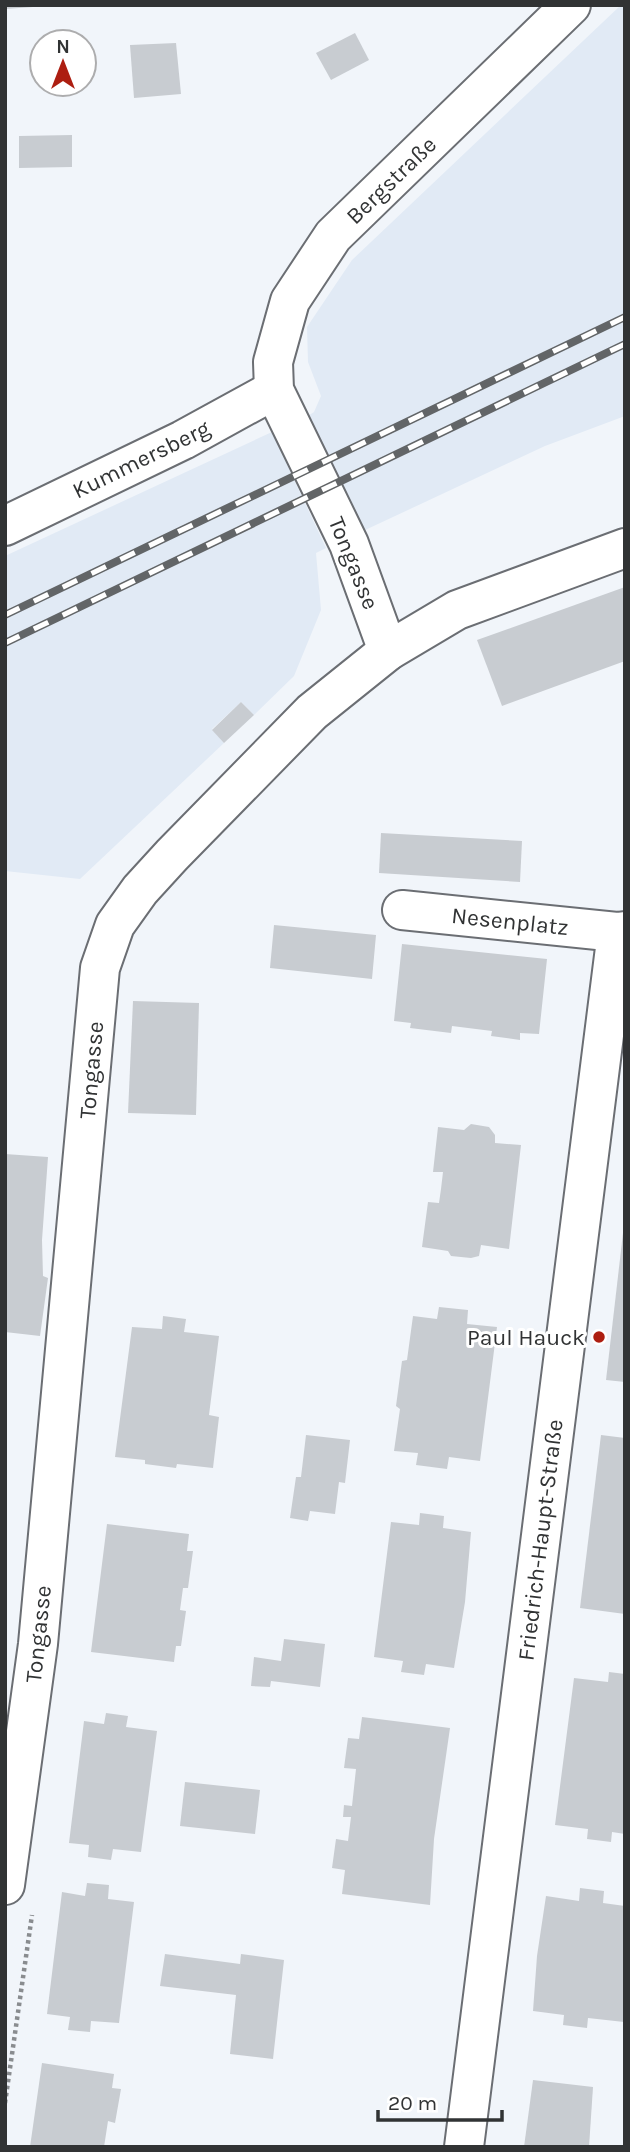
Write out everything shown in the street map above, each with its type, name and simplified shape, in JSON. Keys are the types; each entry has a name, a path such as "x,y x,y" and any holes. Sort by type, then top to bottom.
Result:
{"street":[{"name":"Bergstraße","path":"274,390 273,362 290,301 333,236 571,5"},
{"name":"Kummersberg","path":"5,526 183,440 274,390"},
{"name":"Tongasse","path":"5,1885 38,1644 100,968 115,925 140,890 312,712 388,650 348,544 274,390"},
{"path":"388,650 457,610 625,548"},
{"name":"Nesenplatz","path":"402,910 621,932"},
{"name":"Friedrich-Haupt-Straße","path":"464,2147 621,932"}],"path":[{"path":"5,2103 32,1915"}],"shaded area":[{"path":"621,5 625,5 625,416 545,446 363,531 308,416 314,412 321,396 308,362 307,327 352,260"},
{"path":"272,432 326,548 316,553 321,610 294,676 254,715 241,702 212,729 224,743 80,879 5,871 5,556"}],"building":[{"path":"5,5 33,5 33,7 5,9"},
{"path":"355,33 369,60 331,80 316,53"},
{"path":"176,43 181,94 134,98 130,45"},
{"path":"72,135 72,167 19,168 19,136"},
{"path":"625,587 625,661 502,706 477,640"},
{"path":"241,702 254,715 224,743 212,730"},
{"path":"381,833 522,841 520,882 379,873"},
{"path":"274,925 376,935 372,979 270,968"},
{"path":"402,944 547,959 539,1034 520,1033 520,1040 491,1036 492,1031 452,1026 451,1033 410,1028 411,1023 394,1021"},
{"path":"133,1001 199,1003 196,1115 128,1113"},
{"path":"471,1124 489,1127 495,1135 495,1143 521,1145 509,1249 481,1245 479,1256 471,1258 451,1256 448,1251 422,1247 428,1202 439,1203 441,1189 443,1172 433,1172 438,1127 464,1130"},
{"path":"5,1154 48,1157 42,1240 43,1276 48,1278 40,1336 5,1332"},
{"path":"625,1233 625,1382 606,1380"},
{"path":"439,1307 468,1310 467,1324 497,1327 480,1461 449,1457 447,1469 416,1465 418,1453 394,1451 400,1409 396,1406 402,1361 407,1360 413,1316 437,1319"},
{"path":"163,1316 186,1319 184,1332 219,1336 209,1415 219,1417 213,1468 177,1464 176,1468 145,1464 145,1460 115,1457 132,1327 162,1329"},
{"path":"306,1435 350,1440 345,1483 339,1482 335,1514 310,1511 308,1521 290,1518 296,1477 301,1477"},
{"path":"601,1435 625,1438 625,1614 580,1608"},
{"path":"420,1513 444,1516 443,1528 471,1532 465,1602 454,1668 426,1664 424,1675 401,1672 403,1661 374,1657 391,1522 419,1525"},
{"path":"107,1524 189,1534 187,1551 193,1551 188,1588 183,1588 180,1610 186,1611 181,1646 176,1646 174,1662 91,1652"},
{"path":"284,1639 325,1644 320,1687 271,1681 270,1687 251,1686 254,1657 281,1661"},
{"path":"609,1672 625,1674 625,1834 612,1832 611,1842 587,1839 588,1829 555,1825 574,1678 608,1682"},
{"path":"106,1713 128,1716 126,1727 157,1731 141,1852 113,1849 111,1860 88,1857 89,1845 69,1843 84,1721 104,1724"},
{"path":"362,1717 450,1728 434,1839 430,1905 342,1894 345,1870 332,1868 336,1839 348,1841 351,1817 343,1817 344,1805 352,1806 356,1769 344,1768 348,1738 359,1739"},
{"path":"185,1782 260,1790 255,1834 180,1826"},
{"path":"87,1883 109,1885 108,1899 134,1902 119,2023 91,2021 90,2032 68,2030 70,2017 47,2014 62,1892 85,1896"},
{"path":"580,1888 604,1891 603,1903 625,1906 624,2022 588,2018 587,2028 563,2025 564,2015 533,2011 537,1956 546,1896 579,1901"},
{"path":"165,1954 240,1964 241,1954 284,1960 273,2059 230,2054 236,1995 160,1986"},
{"path":"42,2063 114,2074 112,2088 121,2089 115,2123 108,2121 104,2147 30,2147"},
{"path":"533,2080 593,2087 589,2147 524,2147"}],"railway":[{"path":"5,615 625,317"},
{"path":"5,643 625,344"}],"place":[{"name":"Paul Hauck","path":"599,1337"}]}
